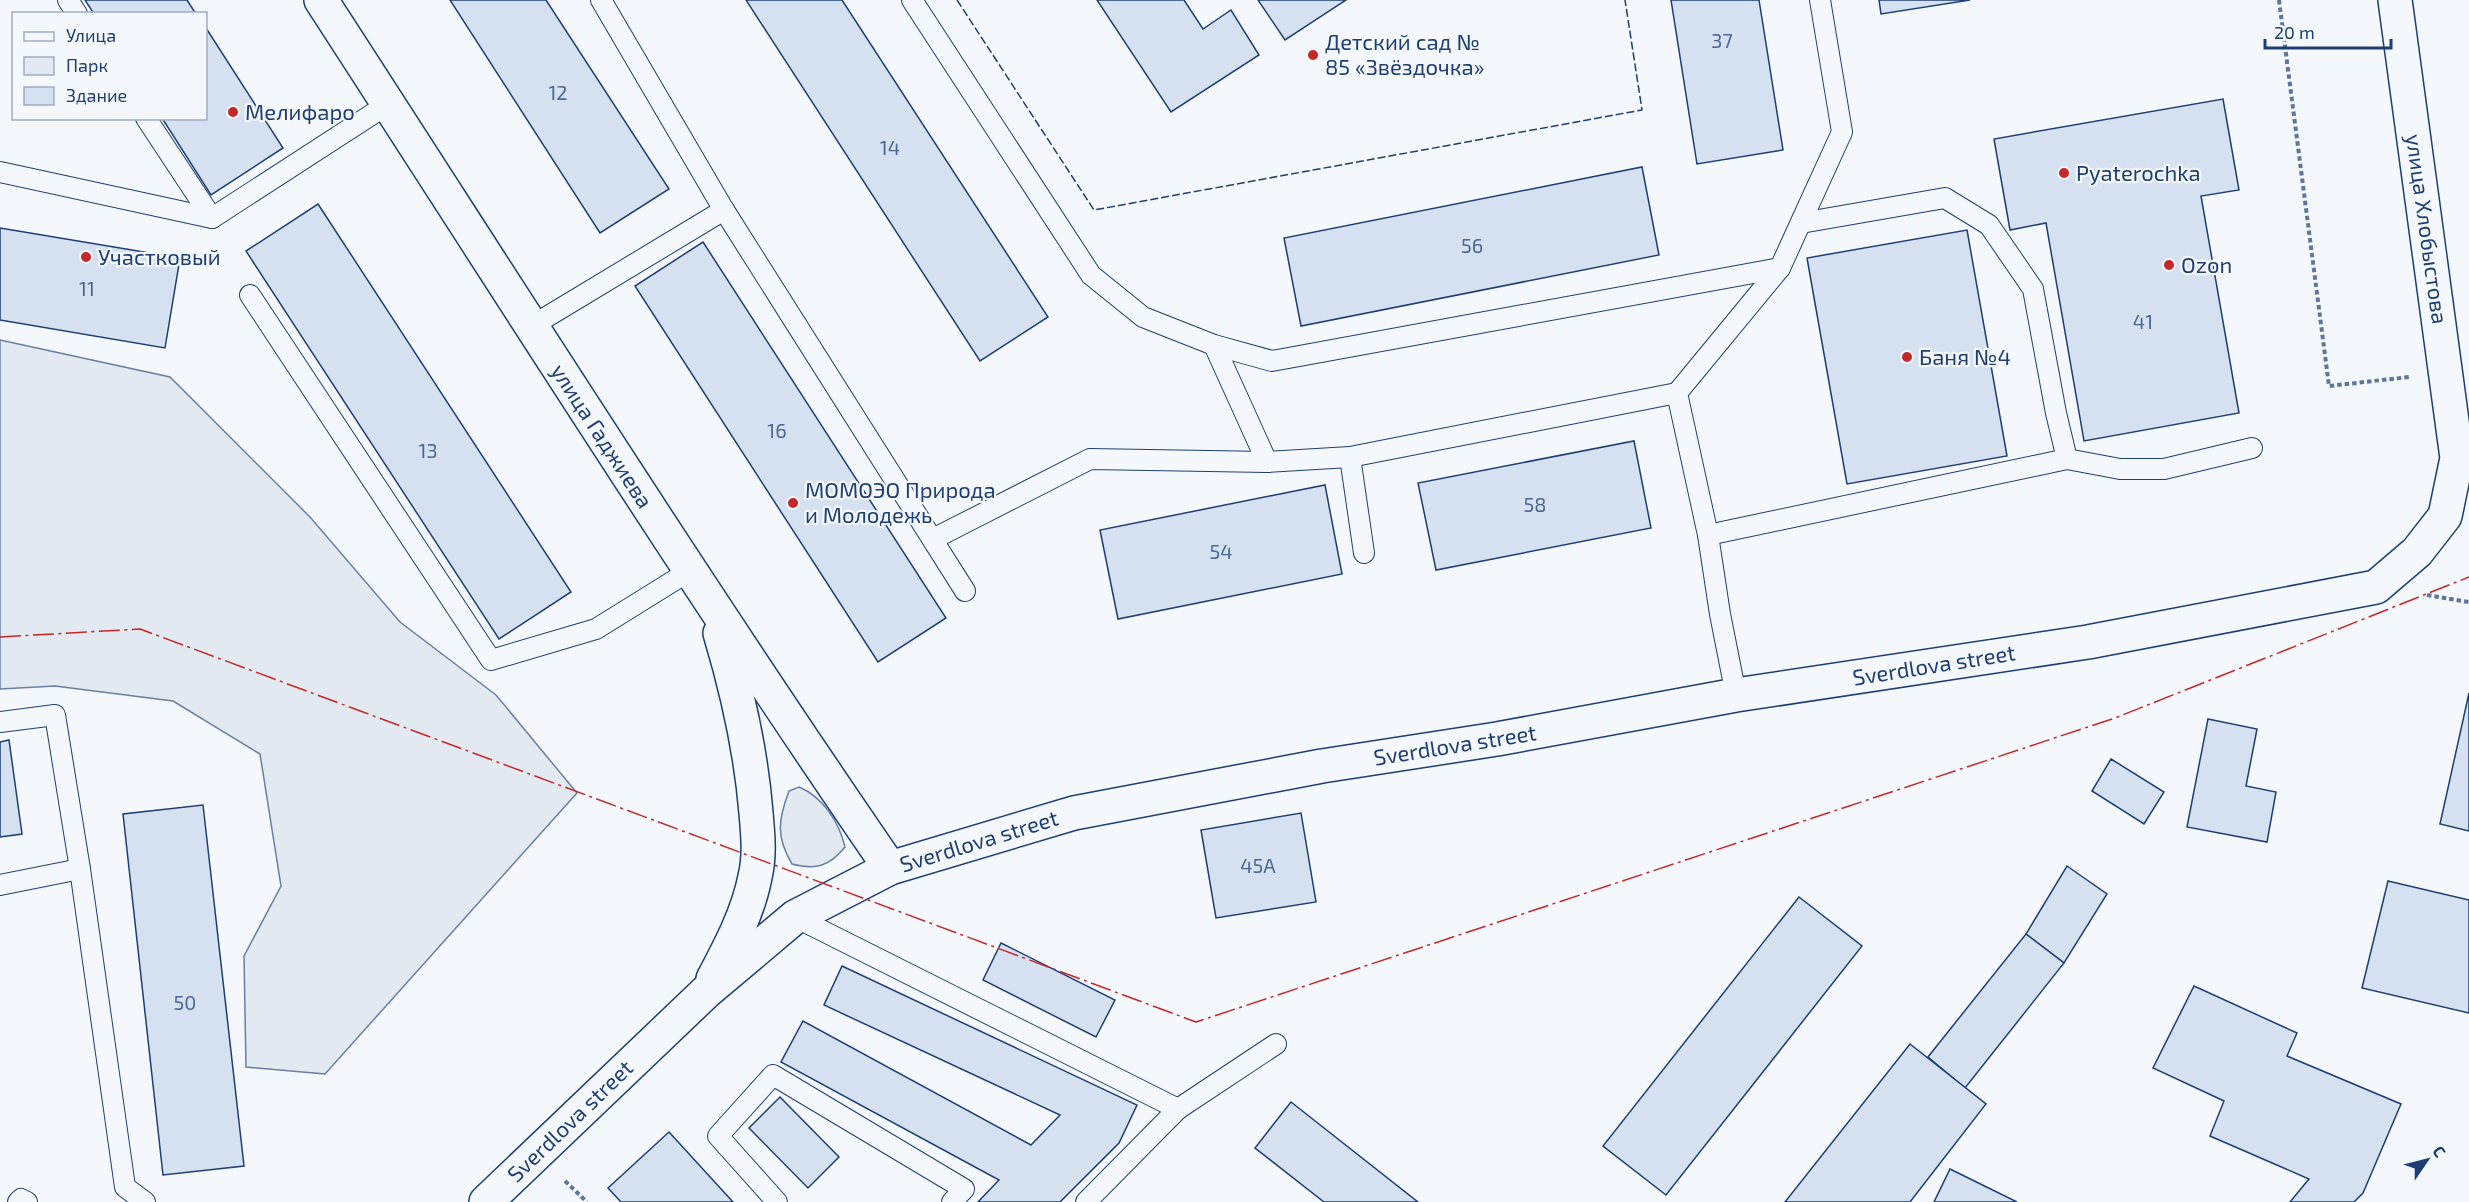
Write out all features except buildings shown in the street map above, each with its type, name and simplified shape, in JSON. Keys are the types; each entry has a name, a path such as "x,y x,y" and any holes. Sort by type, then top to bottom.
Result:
{"street":[{"name":"улица Гаджиева","path":"321,0 530,327 797,732 890,868"},
{"name":"улица Хлобыстова","path":"2395,0 2446,372 2463,456"},
{"name":"Sverdlova street","path":"486,1202 706,992 795,917 890,868 1074,813 1322,766 1497,739 1736,695 2088,642 2376,587 2417,552 2445,516 2463,456"},
{"path":"706,992 726,955 749,902 758,858 754,785 740,701 711,599"}],"lane":[{"path":"601,0 724,210 964,591"},
{"path":"912,0 1091,275 1143,317 1214,345 1272,361 1780,268"},
{"path":"933,539 1090,459 1268,462 1350,457 1677,393 1780,268 1842,132 1820,0"},
{"path":"0,172 212,218 388,104"},
{"path":"147,120 212,218"},
{"path":"1801,223 1945,198 1989,225 2033,288 2056,413 2067,459"},
{"path":"530,327 724,210"},
{"path":"250,295 492,660 596,629 691,570"},
{"path":"1214,345 1268,462"},
{"path":"1677,393 1708,535 1736,695"},
{"path":"1708,535 2067,459 2120,469 2164,469 2252,448"},
{"path":"1350,457 1364,553"},
{"path":"0,722 55,715 80,869 125,1187 145,1202"},
{"path":"0,885 80,869"},
{"path":"795,917 1178,1109"},
{"path":"1086,1202 1178,1109 1276,1044"},
{"path":"777,1202 718,1136 772,1075 964,1189 952,1202"},
{"path":"18,1202 21,1199 27,1202"}],"path":[{"path":"2279,0 2328,386 2446,372"}],"green space":[{"path":"0,340 170,377 310,517 400,622 496,695 577,793 325,1074 246,1067 244,956 281,886 260,754 173,701 55,686 0,689"},
{"path":"799,787 808,791 829,811 839,828 845,847 827,863 815,867 792,864 781,837 781,820 789,791"}],"fence":[{"path":"957,0 1094,210 1642,110 1625,0"}],"power":[{"path":"0,637 140,629 1196,1022 2115,718 2469,577"}],"place":[{"name":"Детский сад № 85 «Звёздочка»","path":"1313,55"},
{"name":"Мелифаро","path":"233,112"},
{"name":"Pyaterochka","path":"2064,173"},
{"name":"Участковый","path":"86,257"},
{"name":"Ozon","path":"2169,265"},
{"name":"Баня №4","path":"1907,357"},
{"name":"МОМОЭО Природа и Молодежь","path":"793,503"}]}
